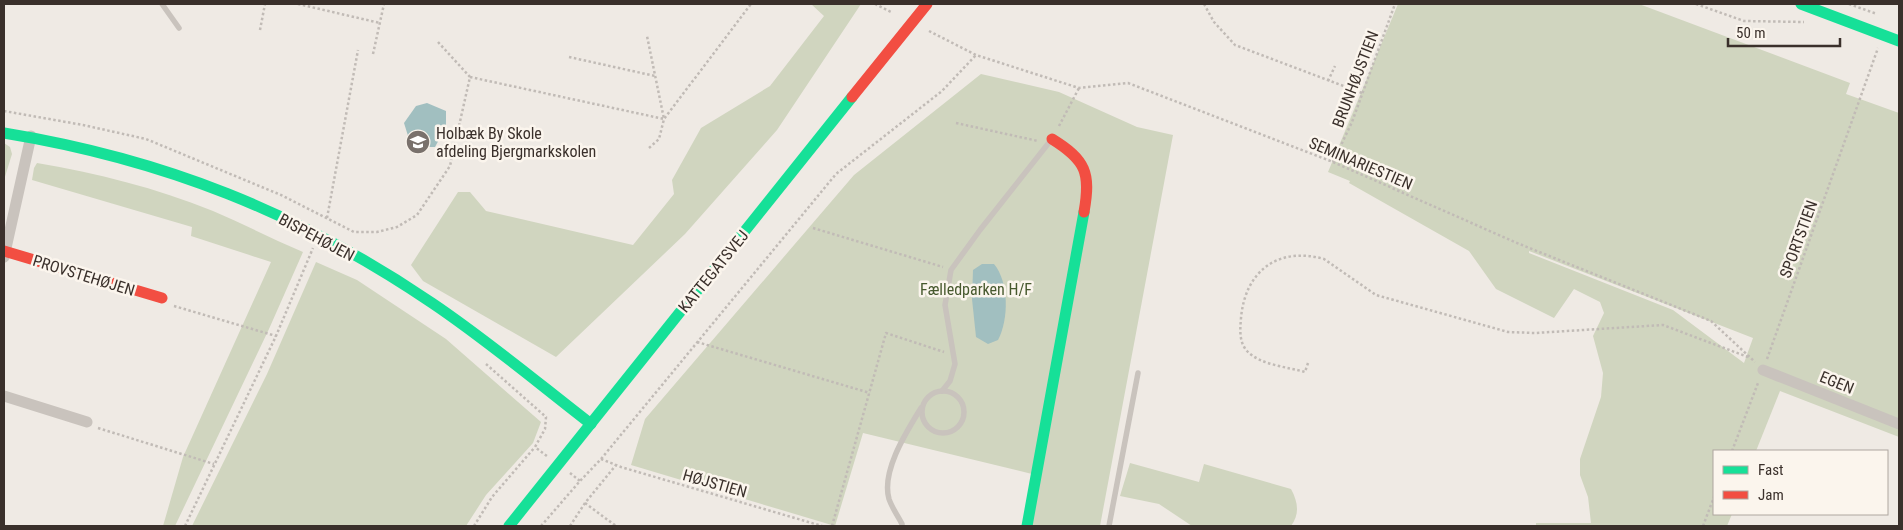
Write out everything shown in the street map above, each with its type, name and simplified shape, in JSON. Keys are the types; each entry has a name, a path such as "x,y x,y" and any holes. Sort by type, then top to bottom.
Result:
{"street":[{"name":"KATTEGATSVEJ","path":"509,526 929,4"},
{"path":"1801,4 1899,41"},
{"name":"BISPEHØJEN","path":"4,133 31,136 132,160 200,182 260,207 319,236 430,302 591,424"},
{"name":"PROVSTEHØJEN","path":"31,136 4,253 162,298"},
{"path":"1027,526 1088,189 1086,170 1080,159 1050,141"},
{"name":"EGEN","path":"1763,370 1899,424"},
{"path":"4,396 87,422"}],"lane":[{"path":"162,4 179,28"},
{"path":"902,524 890,501 889,480 899,446 922,406 929,396 942,391 952,376 955,356 945,305 951,270 1050,141"},
{"path":"1109,526 1138,373"},
{"path":"922,406 923,419 931,430 944,433 956,428 963,415 961,401 956,396 942,391"}],"path":[{"path":"260,30 265,4"},
{"path":"298,4 380,22"},
{"path":"373,54 384,4"},
{"path":"650,148 659,139 664,119 751,4"},
{"path":"874,4 890,12"},
{"path":"1204,4 1214,22 1235,45 1362,94"},
{"name":"BRUNHØJSTIEN","path":"1334,162 1362,94 1395,4"},
{"path":"1696,4 1744,21 1793,23 1820,20 1829,15"},
{"name":"SEMINARIESTIEN","path":"929,31 976,55 1080,88 1128,83 1334,162 1517,243 1711,321 1763,370"},
{"name":"SPORTSTIEN","path":"1732,450 1763,370 1883,34"},
{"path":"647,36 664,119"},
{"path":"438,42 470,77 664,119"},
{"path":"185,526 276,336 327,218 358,50"},
{"path":"541,526 601,460 836,174 942,91 976,55"},
{"path":"569,57 655,76"},
{"path":"1328,81 1335,66"},
{"path":"354,232 377,232 397,227 417,215 450,166 470,77"},
{"path":"956,123 1050,141 1080,88"},
{"path":"813,228 951,270"},
{"path":"305,245 313,249"},
{"path":"1308,363 1305,372 1256,358 1241,343 1241,318 1246,296 1260,271 1279,258 1291,256 1324,259 1376,295 1397,303 1508,332 1535,333 1663,325 1750,357"},
{"path":"162,298 175,307 276,336"},
{"path":"832,526 886,333 955,356"},
{"path":"698,342 870,393"},
{"path":"474,526 492,497 535,447 545,429 546,417 484,362"},
{"path":"87,422 103,431 214,464"},
{"path":"535,447 558,464"},
{"name":"HØJSTIEN","path":"601,460 822,526"},
{"path":"570,526 585,503 616,466"},
{"path":"1703,526 1713,500"},
{"path":"585,503 616,526"}],"green space":[{"path":"811,4 861,4 777,130 685,234 556,357 423,281 411,265 458,192 470,192 486,211 633,245 674,194 672,180 701,128 770,86 824,16"},
{"path":"1398,4 1639,4 1850,83 1846,94 1899,113 1899,437 1780,391 1756,450 1713,450 1713,515 1732,515 1727,526 1536,526 1536,523 1591,523 1588,497 1580,475 1580,459 1601,397 1603,373 1593,336 1604,313 1600,302 1574,289 1554,318 1496,289 1469,251 1349,183 1350,181 1328,172","holes":["1529,251 1753,338 1744,363 1673,310 1529,253"]},
{"name":"Fælledparken H/F","path":"981,74 1059,92 1137,127 1173,135 1100,526 1024,526 1032,474 863,433 835,526 631,465 645,419 854,175"},
{"path":"4,143 10,147 12,154 4,180"},
{"path":"37,163 82,171 170,195 213,211 303,252 269,329 175,526 163,526 183,457 271,262 191,236 192,227 32,180"},
{"path":"316,262 357,280 446,339 541,422 533,443 486,495 466,526 192,526 267,374"},
{"path":"1130,463 1199,482 1204,464 1291,489 1296,503 1296,517 1291,526 1192,526 1159,504 1120,496"}],"water":[{"path":"427,103 446,111 446,127 435,147 418,147 409,139 404,123 416,106"},
{"path":"982,264 994,264 1003,281 1006,301 1002,331 998,340 988,344 976,337 972,299 973,270"}],"traffic: fast":[{"path":"1801,4 1899,41"},
{"path":"509,526 852,97"},
{"path":"4,133 63,144 174,174 280,216 382,271 432,303 493,347 591,424"},
{"path":"1027,526 1084,212"}],"traffic: jam":[{"path":"852,97 927,4"},
{"path":"1052,139 1072,154 1079,161 1083,169 1087,187 1084,212"},
{"path":"4,251 162,298"}],"place":[{"name":"Holbæk By Skole afdeling Bjergmarkskolen","path":"418,142"}]}
